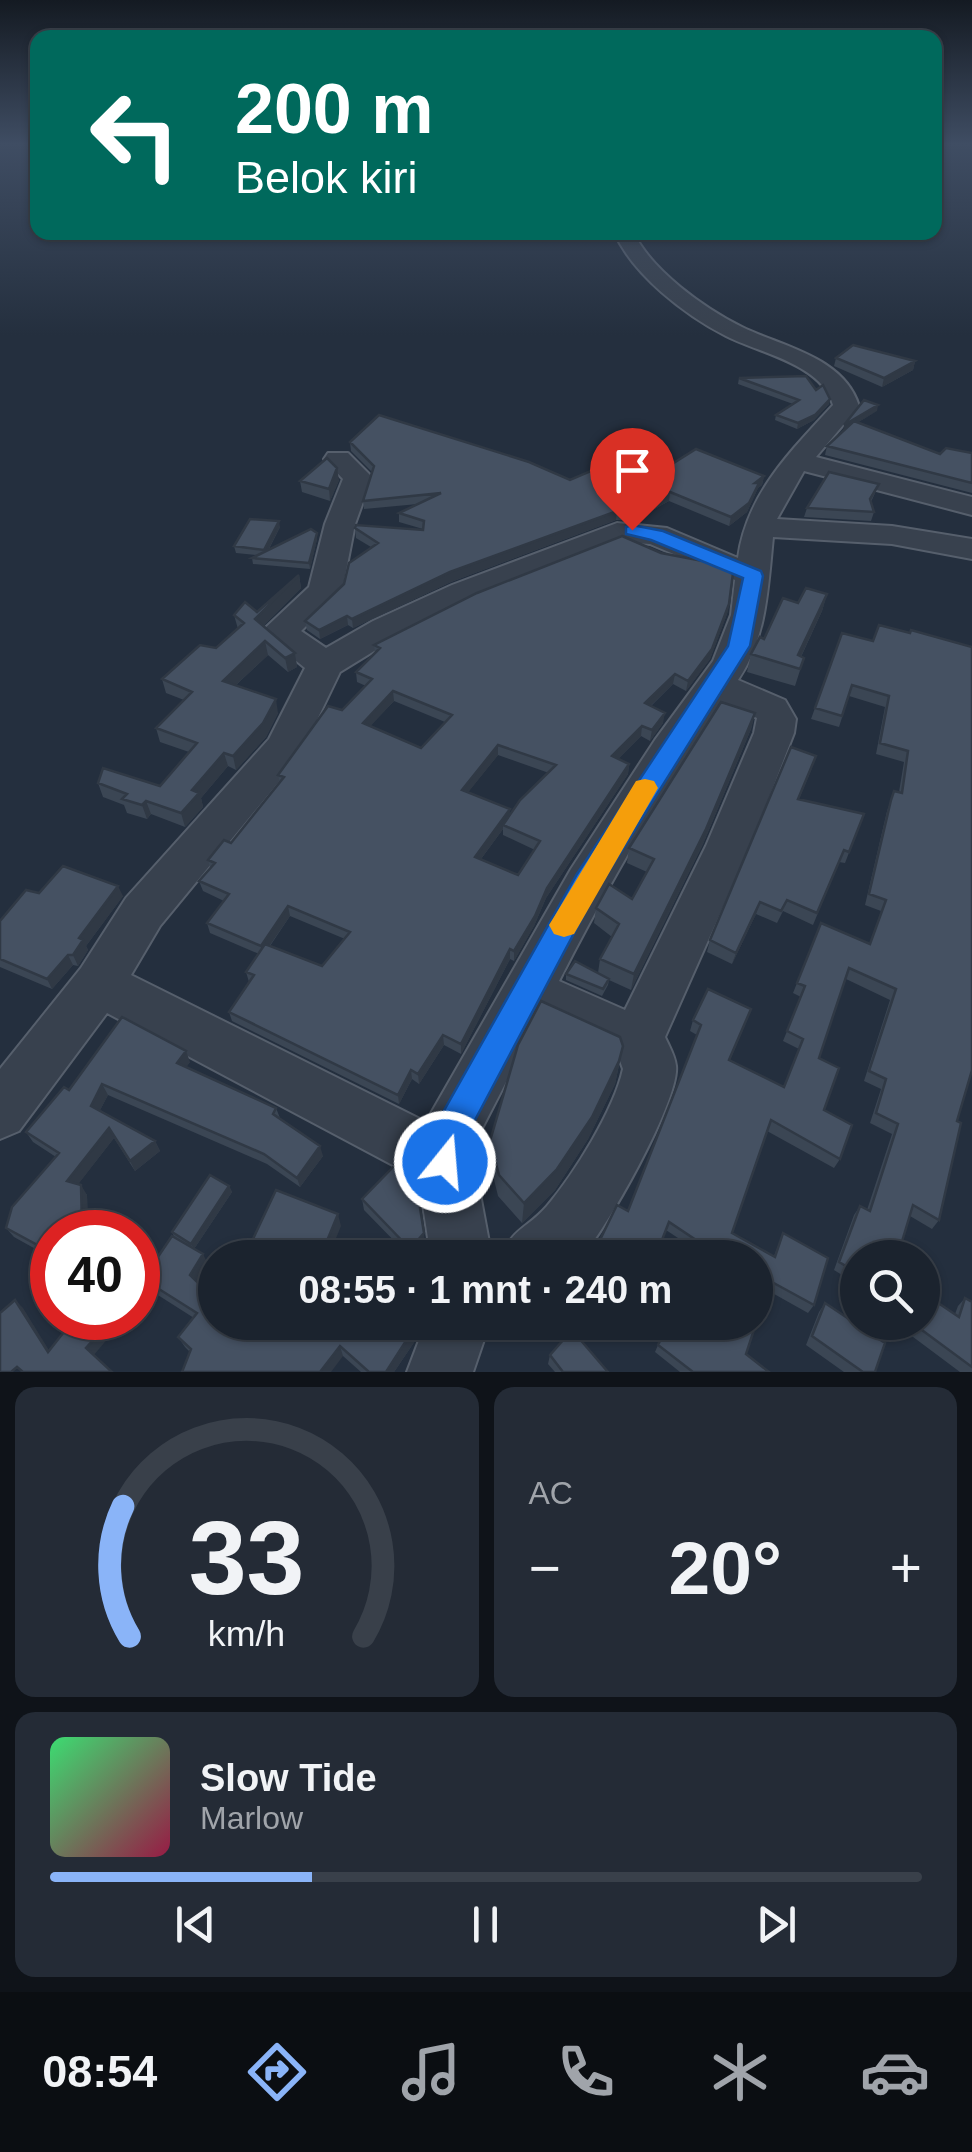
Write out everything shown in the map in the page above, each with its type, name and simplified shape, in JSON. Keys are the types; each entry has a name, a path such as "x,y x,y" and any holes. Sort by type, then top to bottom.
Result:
{"street":[{"path":"459,1240 445,1162 449,1135 587,882 739,646 754,576 758,527 776,490 846,406 840,388 806,364 723,325 640,260 628,240"},
{"path":"324,665 279,632 318,600 330,580 340,524 358,477 338,459"},
{"path":"798,461 972,506"},
{"path":"758,527 892,535 972,548"},
{"path":"0,1112 99,984 142,912 285,747 324,665 385,629 464,592 618,532 656,535 754,576"},
{"path":"637,1041 728,846 774,733 776,719 771,709 715,686"},
{"path":"99,984 445,1162"},
{"path":"528,991 637,1041 648,1055 650,1070 637,1104 568,1227 552,1240"},
{"path":"440,1372 452,1340"}],"building":[{"path":"853,345 915,361 884,378 836,358"},
{"path":"806,376 816,390 823,385 830,399 815,415 798,423 776,415 799,400 739,378"},
{"path":"864,400 878,405 844,425"},
{"path":"379,415 529,462 570,480 600,467 626,479 637,473 648,479 696,449 764,476 755,483 759,483 749,503 731,517 670,492 634,512 617,511 450,572 352,619 347,616 319,630 305,621 344,584 349,563 378,543 356,525 423,530 424,521 399,513 441,493 363,501 374,466 350,442"},
{"path":"854,421 940,454 946,448 972,453 972,483 827,446"},
{"path":"327,458 337,468 329,489 300,481"},
{"path":"829,472 879,484 870,499 874,512 807,508"},
{"path":"250,519 279,521 264,550 234,546"},
{"path":"311,529 317,533 309,563 252,558"},
{"path":"622,536 661,553 708,562 733,573 729,604 712,649 688,681 675,674 645,703 665,713 652,730 642,726 612,756 629,764 547,888 514,951 510,949 461,1044 443,1035 418,1074 411,1070 398,1095 229,1012 254,975 246,972 265,944 322,966 350,932 288,906 261,946 207,923 229,894 199,881 215,863 208,860 224,840 231,843 284,777 278,775 328,706 342,710 372,679 356,672 380,648 374,645 477,593","holes":["393,691 452,715 421,748 363,723","498,745 556,765 520,800 503,825 540,841 518,875 475,857 510,809 462,790"]},
{"path":"299,575 255,619 295,653 285,658 265,641 223,681 276,699 263,723 233,756 224,753 192,790 199,793 181,813 146,801 142,805 122,799 127,794 98,783 103,768 160,786 197,743 156,728 192,692 162,679 200,645 216,648 244,623 234,615 245,602 257,612"},
{"path":"806,588 827,594 798,655 804,658 800,669 751,654 760,637 764,639 783,598 798,603"},
{"path":"879,625 972,647 972,1070 957,1121 961,1123 939,1220 913,1205 902,1240 847,1240 860,1206 870,1211 898,1124 876,1113 886,1079 869,1071 896,989 849,968 819,1058 839,1068 824,1110 852,1125 840,1159 771,1120 732,1233 745,1240 696,1240 669,1222 662,1240 600,1240 617,1205 628,1211 701,1025 693,1020 708,989 751,1009 729,1060 784,1087 803,1039 787,1031 805,986 797,983 821,923 870,944 886,900 869,894 891,800 894,791 902,793 908,751 880,743 889,696 852,685 842,716 815,708 842,633 873,641"},
{"path":"721,702 755,713 706,829 634,974 600,959 619,924 596,908 609,884 632,899 654,859 629,848"},
{"path":"791,747 816,756 798,799 864,814 817,913 787,900 781,911 760,902 736,953 710,940"},
{"path":"63,866 118,886 79,938 83,940 73,955 68,955 47,979 0,959 0,921 26,890 39,893"},
{"path":"575,961 609,979 603,989 566,974"},
{"path":"541,1001 620,1037 623,1046 592,1117 557,1169 524,1203 499,1175 490,1141 518,1045"},
{"path":"122,1017 186,1051 177,1063 276,1108 273,1114 320,1146 297,1178 264,1154 102,1084 91,1106 155,1141 130,1161 109,1128 67,1181 81,1185 82,1210 30,1210 30,1241 6,1228 12,1207 59,1153 26,1132 64,1087 69,1090"},
{"path":"398,1162 414,1170 424,1233 418,1240 401,1240 362,1199"},
{"path":"210,1175 229,1186 191,1244 172,1232"},
{"path":"276,1190 338,1214 327,1240 252,1240"},
{"path":"783,1233 828,1258 814,1305 773,1283 773,1256"},
{"path":"172,1236 198,1251 198,1262 190,1275 198,1283 198,1340 407,1340 386,1372 369,1372 340,1346 320,1372 182,1372 191,1349 178,1337 197,1313 160,1290 160,1254"},
{"path":"965,1298 972,1302 972,1367 935,1340 940,1340 940,1304 959,1317"},
{"path":"15,1300 30,1324 30,1340 40,1340 48,1352 58,1340 93,1340 86,1348 112,1372 23,1372 17,1367 11,1372 0,1372 0,1313"},
{"path":"825,1303 840,1313 840,1340 885,1343 875,1372 863,1372 812,1336"},
{"path":"563,1340 581,1340 608,1372 563,1372 550,1355"},
{"path":"660,1340 751,1340 746,1354 769,1372 693,1372 658,1345"}],"slow traffic":[{"path":"564,925 645,788"}],"route":[{"path":"445,1162 449,1135 464,1104 587,882 739,646 754,576 656,535 632,530"}]}
